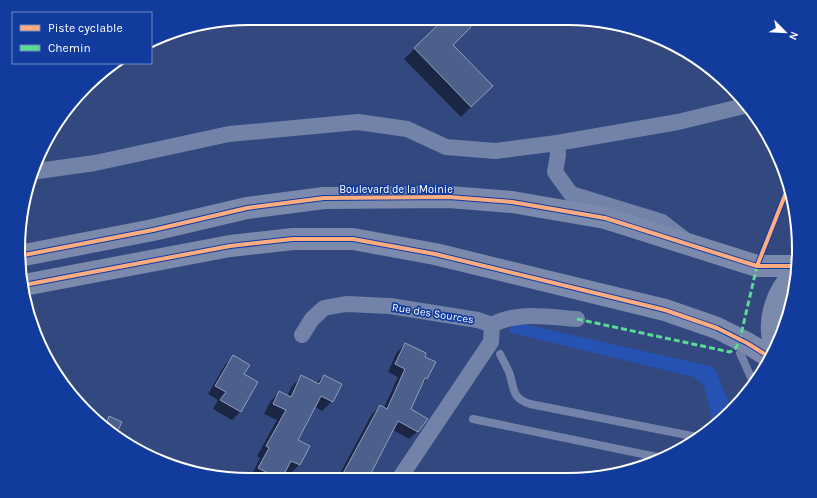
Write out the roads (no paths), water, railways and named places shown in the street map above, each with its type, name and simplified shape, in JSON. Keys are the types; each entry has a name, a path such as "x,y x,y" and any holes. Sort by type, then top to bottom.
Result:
{"main road":[{"name":"Boulevard de la Moinie","path":"25,255 153,230 247,208 324,198 449,197 512,202 605,218 757,266 792,266"},
{"path":"28,284 230,246 293,239 353,238 435,254 666,310 717,328 765,355"},
{"path":"773,340 774,310 785,284 790,278"}],"street":[{"path":"39,171 95,163 229,134 358,122 407,129 446,147 495,151 558,143 678,122 741,107"},
{"path":"558,143 556,172 571,194 662,222 690,244"},
{"name":"Rue des Sources","path":"302,336 312,319 324,308 346,304 390,306 478,320 492,326"},
{"path":"403,473 491,342 492,326 503,319 522,316 577,319"}],"lane":[{"path":"746,343 740,353 751,377"},
{"path":"500,354 509,372 513,392 520,400 530,404 691,436"},
{"path":"473,419 653,456"}]}
